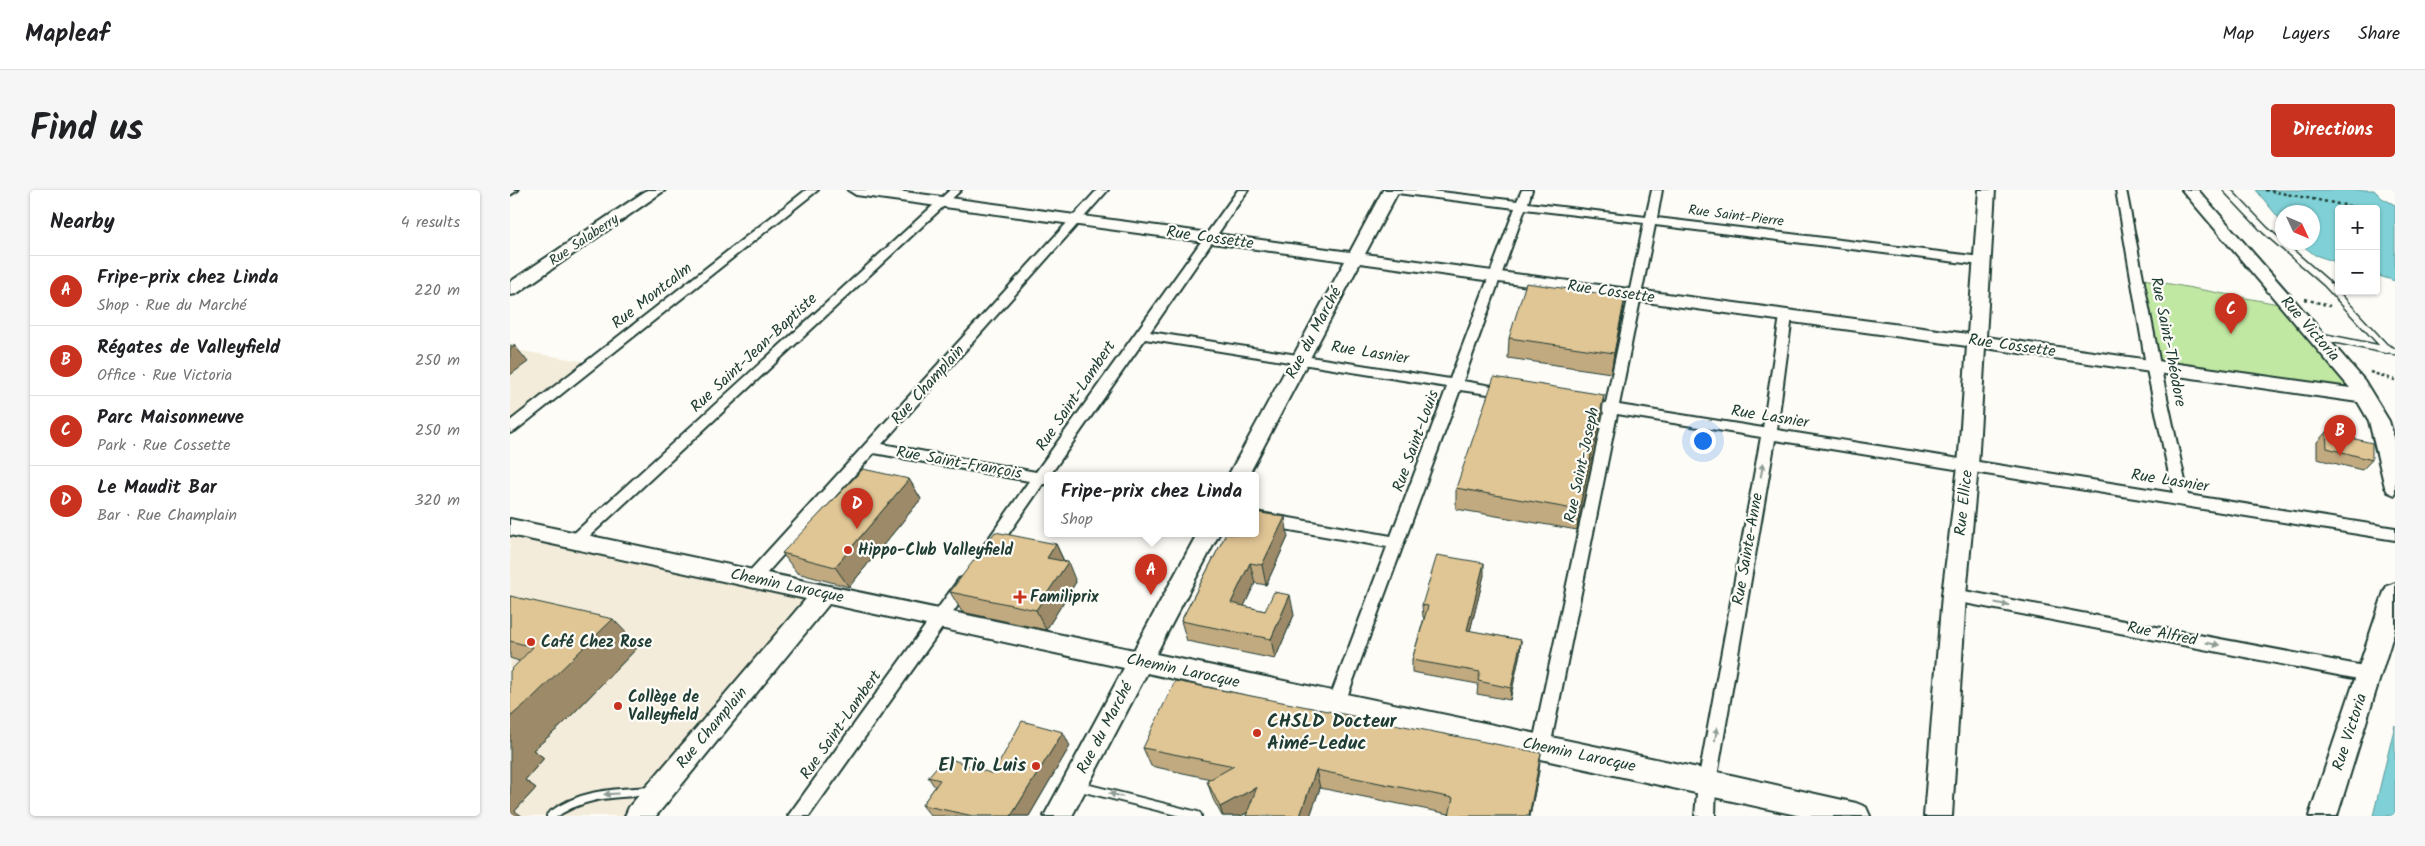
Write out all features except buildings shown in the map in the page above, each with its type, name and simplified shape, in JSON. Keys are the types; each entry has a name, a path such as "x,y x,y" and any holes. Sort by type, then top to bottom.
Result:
{"street":[{"name":"Rue Salaberry","path":"510,290 657,190"},
{"name":"Rue Montcalm","path":"510,428 813,190"},
{"name":"Rue Cossette","path":"856,190 2153,366 2365,397"},
{"name":"Rue Saint-Jean-Baptiste","path":"575,541 956,190"},
{"name":"Rue Champlain","path":"752,579 1103,190"},
{"name":"Rue Saint-Lambert","path":"1049,472 1140,334 1243,190"},
{"name":"Rue du Marché","path":"1240,472 1391,190"},
{"name":"Rue Saint-Pierre","path":"1397,190 1981,262"},
{"name":"Rue Saint-Louis","path":"1337,703 1527,190"},
{"name":"Rue Saint-Joseph","path":"1541,747 1656,190"},
{"name":"Rue Ellice","path":"1938,816 1954,595 1968,466 1987,190"},
{"name":"Rue Saint-Théodore","path":"2121,190 2153,366 2182,500"},
{"name":"Rue Victoria","path":"2190,190 2346,370 2365,397 2379,421 2395,487"},
{"name":"Rue Sainte-Anne","path":"1705,816 1707,782 1769,434 1786,316"},
{"name":"Rue Lasnier","path":"1140,334 1523,395"},
{"name":"Rue Lasnier","path":"1572,403 2395,534"},
{"name":"Rue Saint-François","path":"871,447 1044,479"},
{"name":"Rue Saint-Lambert","path":"798,816 976,568 1044,479"},
{"path":"1259,519 1396,543"},
{"name":"Chemin Larocque","path":"510,527 1707,782 1856,816"},
{"name":"Rue du Marché","path":"1058,816 1094,752 1206,537"},
{"name":"Rue Victoria","path":"2323,816 2395,592"},
{"name":"Rue Champlain","path":"639,816 824,594"},
{"name":"Rue Alfred","path":"1954,595 2369,674"}],"lane":[{"path":"2227,190 2265,230 2326,283 2385,347 2393,351"},
{"path":"2316,336 2393,351"},
{"path":"1074,785 1197,816"},
{"path":"551,816 557,811 591,795 660,791"}],"path":[{"path":"2266,190 2344,205"},
{"path":"2301,297 2331,306"}],"shaded area":[{"path":"510,349 587,362 510,421"},
{"name":"Collège de Valleyfield","path":"510,531 819,595 634,816 510,816"}],"green space":[{"path":"2143,279 2284,305 2335,365 2351,392 2159,363"}],"water":[{"path":"2256,190 2374,190 2382,198 2395,205 2395,281 2380,276 2380,205 2335,205 2335,262 2315,255 2308,250 2320,250 2320,205 2275,205 2275,213"},
{"path":"2395,725 2395,816 2373,816"}],"place":[{"name":"Parc Maisonneuve","path":"2231,334"},
{"name":"Régates de Valleyfield","path":"2340,456"},
{"name":"Le Maudit Bar","path":"857,529"},
{"name":"Hippo-Club Valleyfield","path":"848,550"},
{"name":"Fripe-prix chez Linda","path":"1151,595"},
{"name":"Familiprix","path":"1020,597"},
{"name":"Café Chez Rose","path":"531,642"},
{"name":"Collège de Valleyfield","path":"618,706"},
{"name":"CHSLD Docteur Aimé-Leduc","path":"1257,733"},
{"name":"El Tio Luis","path":"1036,766"}]}
